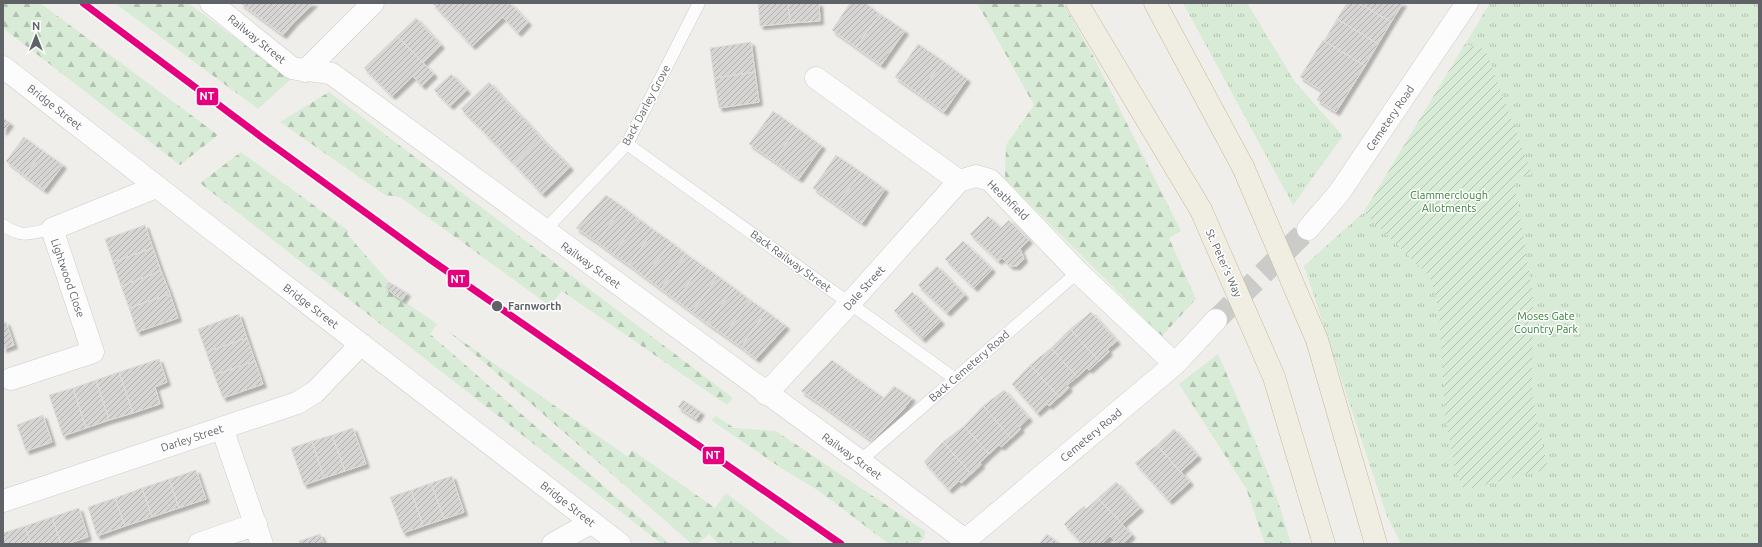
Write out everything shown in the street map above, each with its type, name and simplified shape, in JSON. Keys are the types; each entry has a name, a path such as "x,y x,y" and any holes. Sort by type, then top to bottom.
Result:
{"highway":[{"name":"St. Peter's Way","path":"1077,3 1201,210 1274,377 1324,544"},
{"path":"1155,3 1244,167 1318,340 1376,544"}],"street":[{"name":"Railway Street","path":"212,3 292,68 332,74 766,394 860,461 963,543"},
{"path":"305,71 373,3"},
{"name":"Cemetery Road","path":"1308,229 1339,193 1467,3"},
{"name":"Bridge Street","path":"3,66 156,187 620,544"},
{"path":"816,78 959,181"},
{"name":"Heathfield","path":"959,181 976,176 990,180 1078,272 1175,364"},
{"name":"Dale Street","path":"766,394 959,181"},
{"name":"Lightwood Close","path":"11,379 93,352 52,229 156,187"},
{"name":"Cemetery Road","path":"963,543 1175,364 1216,320"},
{"name":"Darley Street","path":"3,501 297,403 315,392 361,344"},
{"path":"199,544 259,534 222,428"},
{"path":"552,544 592,522"}],"lane":[{"name":"Back Darley Grove","path":"544,231 627,144 699,3"},
{"name":"Back Railway Street","path":"627,144 954,378"},
{"path":"3,225 15,233 22,235 52,229"},
{"name":"Back Cemetery Road","path":"860,461 1078,272"}],"green space":[{"path":"3,3 40,3 218,135 180,165 3,28"},
{"path":"115,3 188,3 291,79 258,109"},
{"path":"977,3 1063,3 1091,52 1181,231 1169,238 1196,299 1162,336 1005,179 1006,145 1034,105"},
{"path":"1183,3 1247,3 1295,82 1343,136 1293,205"},
{"name":"Moses Gate Country Park","path":"1490,3 1759,3 1759,544 1401,544 1386,514 1304,266 1364,212"},
{"name":"Clammerclough Allotments","path":"1465,44 1485,49 1532,174 1514,179 1533,296 1532,394 1548,469 1464,490 1455,470 1445,413 1439,310 1430,277 1364,212"},
{"path":"329,92 733,398 727,405 562,291 550,306 400,197 385,195 280,122"},
{"path":"241,152 349,231 347,234 389,282 385,288 437,324 430,334 670,544 662,544 200,183"},
{"path":"448,331 628,457 632,450 715,508 726,493 793,544 719,544 709,534 697,544 692,544"},
{"path":"1218,354 1267,471 1291,544 1265,544 1246,488 1179,384"},
{"path":"716,416 734,428 776,431 925,531 924,538 919,543 914,544 889,544 819,491 781,468 711,420"}],"building":[{"path":"240,3 275,3 294,22 283,35"},
{"path":"275,3 314,3 294,22"},
{"path":"432,3 510,3 528,22 518,33 503,17 472,46"},
{"path":"758,3 788,3 790,23 760,26"},
{"path":"788,3 819,3 820,21 790,23"},
{"path":"850,3 865,3 880,14 856,47 832,30"},
{"path":"1347,3 1359,3 1391,22 1378,44 1337,19"},
{"path":"1359,3 1403,3 1391,22"},
{"path":"880,14 905,31 881,65 856,47"},
{"path":"416,18 441,45 423,63 397,36"},
{"path":"1337,19 1378,44 1365,66 1324,41"},
{"path":"397,36 434,74 422,86 413,76 392,96 364,68"},
{"path":"1323,40 1365,66 1336,112 1317,100 1322,91 1300,77"},
{"path":"751,42 755,72 714,78 710,48"},
{"path":"918,44 943,61 919,94 895,77"},
{"path":"943,61 967,79 944,112 919,94"},
{"path":"755,72 759,102 719,108 714,78"},
{"path":"451,74 467,90 450,106 434,90"},
{"path":"489,82 508,103 480,128 461,109"},
{"path":"508,103 525,120 497,146 480,128"},
{"path":"773,111 797,128 774,161 749,144"},
{"path":"3,118 10,123 3,132"},
{"path":"525,120 541,138 514,164 497,146"},
{"path":"797,128 822,146 799,179 774,161"},
{"path":"24,137 43,151 25,176 6,161"},
{"path":"541,138 570,167 542,194 514,164"},
{"path":"43,151 63,165 44,190 25,176"},
{"path":"836,155 861,172 837,205 813,188"},
{"path":"861,172 885,189 862,223 837,205"},
{"path":"606,195 623,207 597,242 576,228"},
{"path":"623,207 639,219 613,254 597,242"},
{"path":"988,216 1001,228 1009,220 1029,240 1020,249 1024,259 1017,266 1010,266 1002,258 998,261 970,234"},
{"path":"639,219 654,230 629,265 613,254"},
{"path":"145,225 153,248 113,262 105,239"},
{"path":"654,230 671,242 645,277 629,265"},
{"path":"963,241 992,269 974,288 945,259"},
{"path":"671,242 686,254 661,289 645,277"},
{"path":"153,248 161,271 121,286 113,262"},
{"path":"686,254 702,265 676,300 661,289"},
{"path":"702,265 718,276 692,312 676,300"},
{"path":"937,266 965,295 947,313 918,285"},
{"path":"161,271 170,294 129,308 121,286"},
{"path":"718,276 734,288 708,324 692,312"},
{"path":"389,282 407,293 402,300 385,288"},
{"path":"734,288 750,300 724,335 708,324"},
{"path":"912,292 941,321 922,339 894,311"},
{"path":"170,294 178,318 137,332 129,308"},
{"path":"750,300 766,311 741,347 724,335"},
{"path":"766,311 786,326 756,359 741,347"},
{"path":"1091,312 1117,341 1107,349 1109,352 1099,361 1070,329"},
{"path":"239,314 247,338 206,352 198,329"},
{"path":"6,322 14,345 3,349 3,323"},
{"path":"1070,329 1099,361 1089,370 1087,368 1077,377 1051,348"},
{"path":"247,338 255,361 214,375 206,352"},
{"path":"1051,348 1077,377 1067,385 1069,388 1059,397 1030,365"},
{"path":"159,359 167,382 155,387 160,404 133,413 119,372"},
{"path":"832,360 849,373 819,403 801,391"},
{"path":"255,361 263,384 223,398 214,375"},
{"path":"1030,365 1059,397 1049,406 1047,404 1037,413 1012,384"},
{"path":"119,372 133,413 109,420 96,380"},
{"path":"849,373 867,386 837,416 819,403"},
{"path":"96,380 109,420 86,428 73,388"},
{"path":"867,386 884,398 854,428 837,416"},
{"path":"894,386 912,398 902,411 872,441 854,428"},
{"path":"73,388 86,428 63,436 49,395"},
{"path":"1004,390 1029,418 1019,427 1021,429 1011,438 983,406"},
{"path":"683,400 701,412 696,419 678,407"},
{"path":"983,406 1011,438 1001,447 999,445 989,454 964,426"},
{"path":"43,415 52,442 26,451 17,425"},
{"path":"964,426 989,454 980,463 981,465 971,474 943,442"},
{"path":"353,428 366,464 345,471 332,435"},
{"path":"1174,429 1198,456 1180,472 1157,445"},
{"path":"332,435 345,471 324,478 312,441"},
{"path":"312,441 324,478 304,485 291,448"},
{"path":"943,442 971,474 961,483 959,481 949,490 924,462"},
{"path":"1157,445 1190,482 1169,501 1135,463"},
{"path":"196,470 206,499 179,508 169,479"},
{"path":"452,476 464,512 444,519 431,483"},
{"path":"169,479 179,508 152,517 142,488"},
{"path":"1116,482 1140,508 1122,524 1098,498"},
{"path":"431,483 444,519 423,526 411,490"},
{"path":"142,488 152,517 125,526 115,498"},
{"path":"411,490 423,526 403,533 390,497"},
{"path":"115,498 125,526 97,536 88,507"},
{"path":"1098,498 1132,535 1122,544 1118,544 1110,536 1101,544 1082,544 1064,524 1084,506 1086,509"},
{"path":"79,508 88,537 67,544 61,544 52,517"},
{"path":"52,517 61,544 31,544 25,526"},
{"path":"25,526 31,544 3,544 3,533"},
{"path":"320,534 324,544 300,544 299,541"},
{"path":"1047,534 1060,544 1039,544"}],"tunnel":[{"path":"1216,320 1308,229"}],"transit line":[{"name":"NT","path":"83,3 260,136 428,258 841,544"}],"place":[{"name":"Farnworth","path":"497,306"}]}
